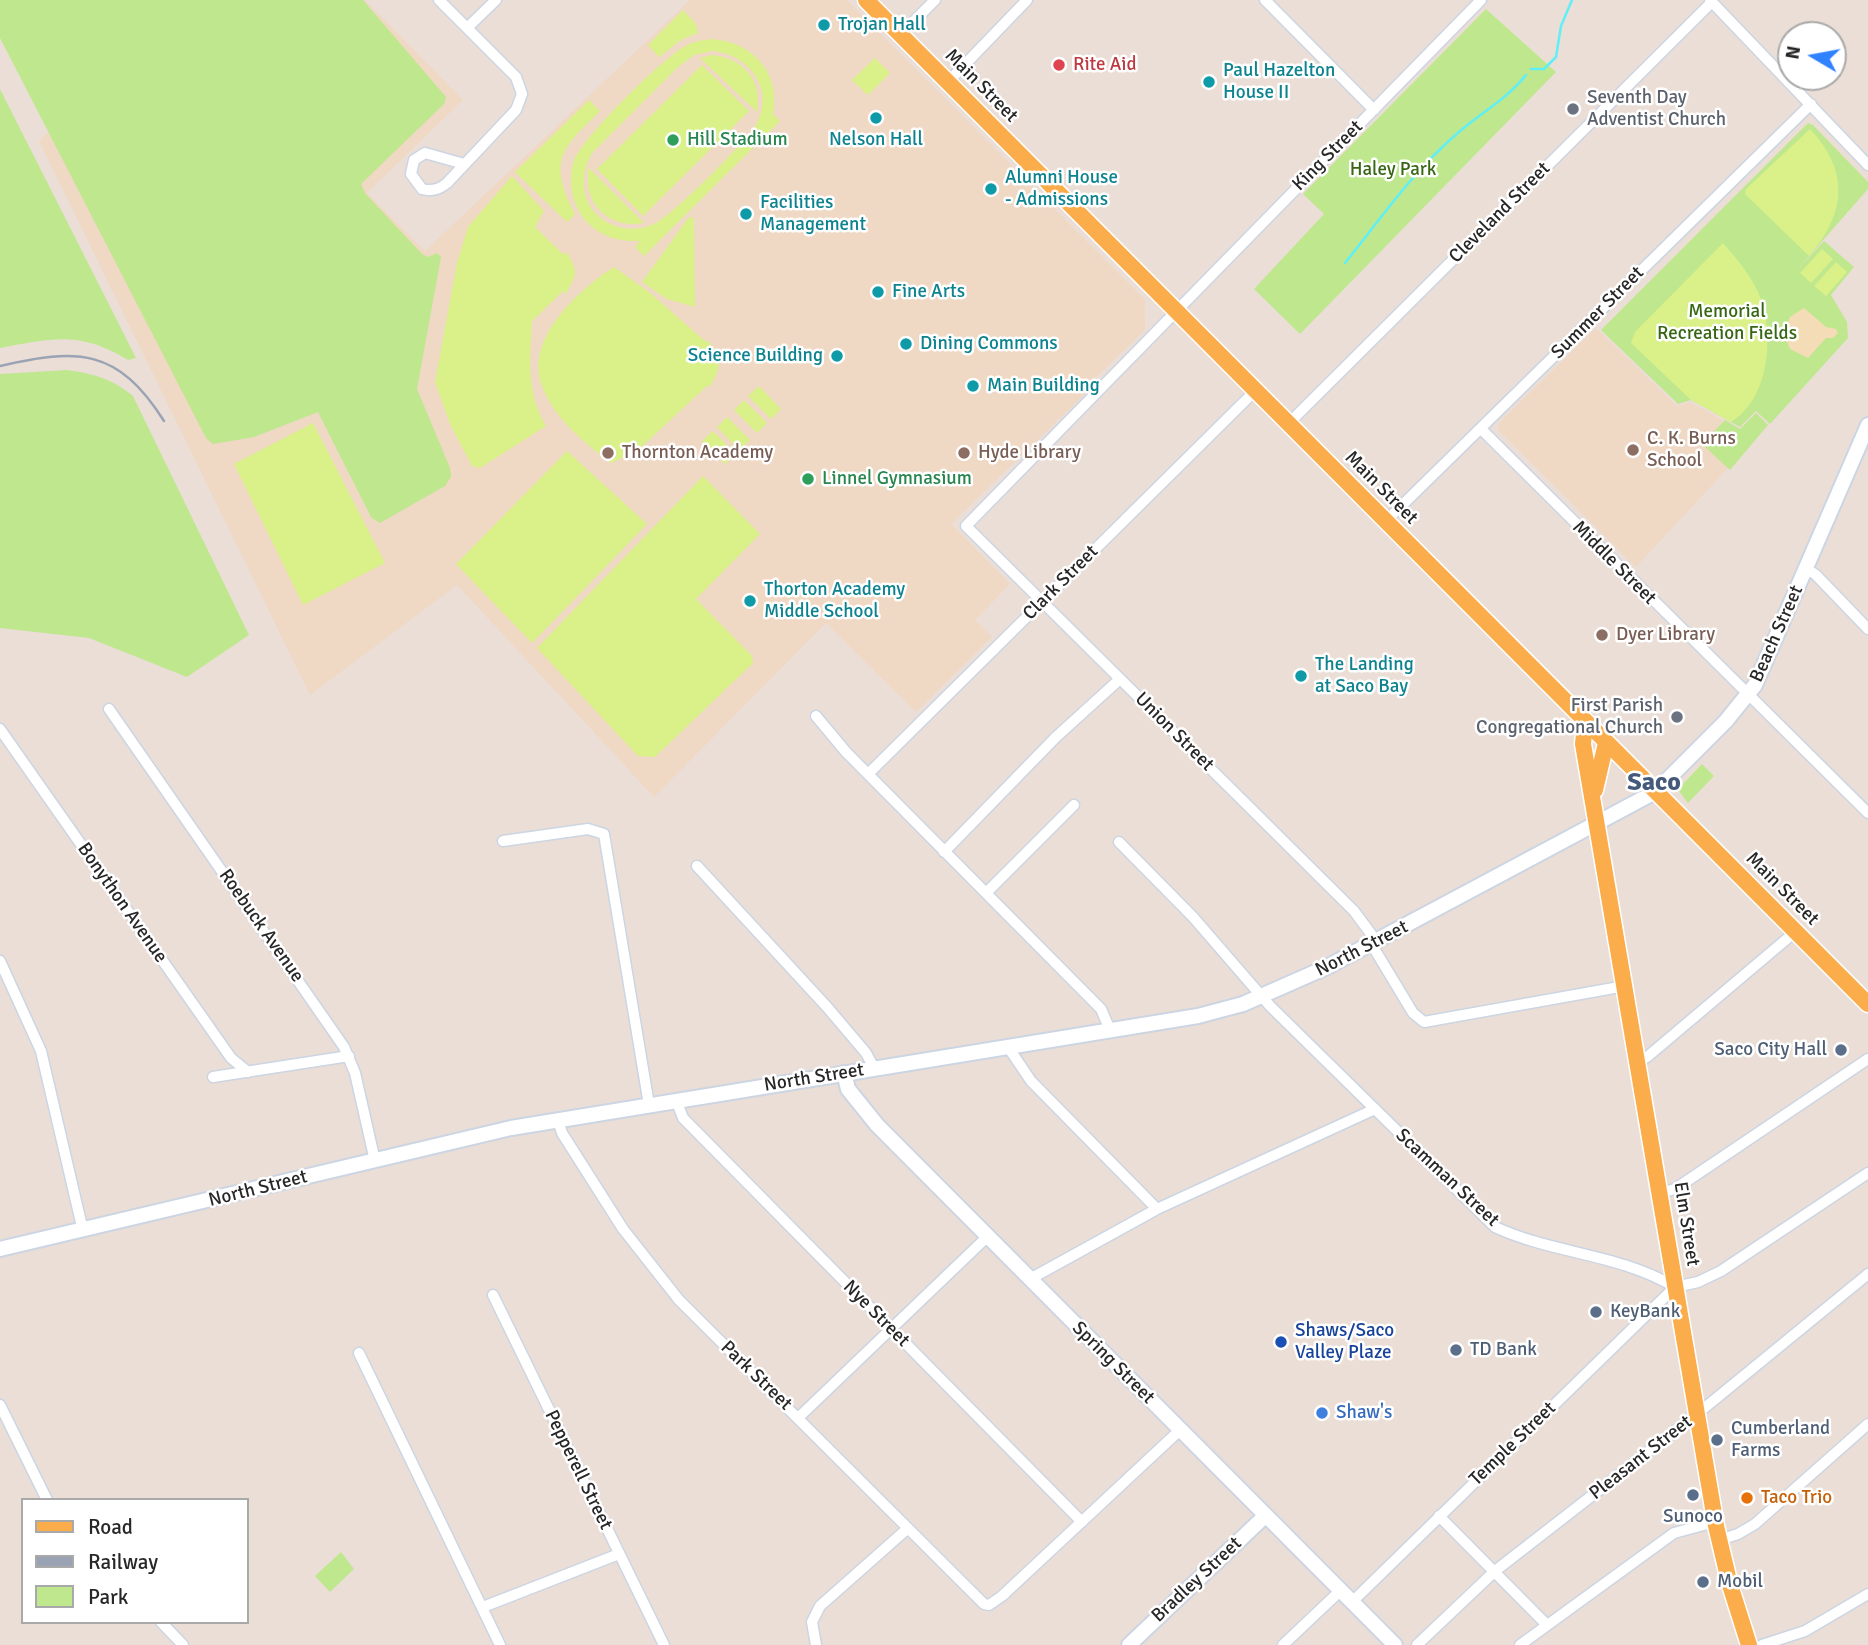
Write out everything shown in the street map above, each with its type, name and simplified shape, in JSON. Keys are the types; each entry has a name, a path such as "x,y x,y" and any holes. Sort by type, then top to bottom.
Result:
{"main road":[{"name":"Main Street","path":"866,0 1868,1004"},
{"name":"Beach Street","path":"1596,823 1655,792 1749,695 1868,425"},
{"name":"Elm Street","path":"1585,722 1582,737 1593,807 1719,1540 1749,1645"},
{"name":"Elm Street","path":"1593,807 1606,743"},
{"name":"North Street","path":"0,1249 558,1120 1214,1012 1262,997 1375,943 1596,823"},
{"name":"Spring Street","path":"844,1073 848,1089 866,1112 987,1237 1395,1645"},
{"name":"Bradley Street","path":"1129,1645 1265,1516"}],"street":[{"path":"439,0 516,77 522,94 516,110 447,183 435,190 422,189 411,174 414,160 425,153 464,164"},
{"path":"467,28 496,0"},
{"path":"900,35 935,0"},
{"path":"948,82 1027,0"},
{"path":"1265,0 1374,110"},
{"name":"King Street","path":"966,526 1481,0"},
{"path":"1711,1 1868,165"},
{"name":"Cleveland Street","path":"1288,424 1711,1"},
{"name":"Summer Street","path":"1385,522 1811,104"},
{"name":"Clark Street","path":"868,774 1255,391"},
{"name":"Middle Street","path":"1481,429 1868,813"},
{"name":"Union Street","path":"966,526 1354,911 1375,943 1413,1013 1423,1022 1625,986"},
{"path":"1806,568 1868,629"},
{"path":"944,852 1055,737 1121,679"},
{"name":"Roebuck Avenue","path":"109,709 349,1056 375,1161"},
{"path":"816,716 868,774 1101,1009 1110,1030"},
{"name":"Bonython Avenue","path":"0,729 231,1058 248,1072"},
{"path":"986,893 1074,805"},
{"path":"502,841 588,829 604,834 649,1105"},
{"name":"Scamman Street","path":"1119,842 1193,917 1262,997 1495,1227 1518,1236 1636,1267 1675,1287"},
{"path":"697,866 827,1007 866,1053 874,1068"},
{"path":"1638,1062 1795,932"},
{"path":"0,961 41,1051 83,1231"},
{"path":"1008,1047 1014,1060 1035,1087 1157,1209"},
{"path":"213,1077 349,1056"},
{"path":"1660,1193 1675,1189 1868,1059"},
{"name":"Nye Street","path":"676,1101 680,1113 692,1128 1082,1522"},
{"path":"1030,1279 1157,1209 1375,1109"},
{"name":"Park Street","path":"558,1120 562,1133 616,1219 680,1300 799,1417 976,1599 987,1605 1002,1597 1082,1522"},
{"path":"1675,1287 1698,1282 1721,1270 1868,1173"},
{"path":"799,1417 987,1237"},
{"name":"Pleasant Street","path":"1417,1645 1495,1571 1697,1414 1868,1274"},
{"name":"Temple Street","path":"1352,1602 1675,1287"},
{"name":"Pepperell Street","path":"493,1295 664,1645"},
{"path":"359,1353 500,1645"},
{"path":"0,1405 46,1498"},
{"path":"1719,1540 1755,1524 1868,1423"},
{"path":"1082,1522 1180,1430"},
{"path":"1439,1516 1547,1625"},
{"path":"1520,1645 1674,1533 1716,1522"},
{"path":"816,1645 812,1622 820,1606 907,1529"},
{"path":"483,1607 619,1554"},
{"path":"1283,1645 1340,1591"},
{"path":"1762,1645 1805,1631 1868,1594"},
{"path":"163,1624 183,1645"}],"shaded area":[{"name":"Thornton Academy","path":"181,0 365,0 463,100 367,193 425,251 690,0 847,0 1145,300 1145,330 1094,379 1097,382 951,524 1010,584 975,620 992,637 916,712 826,623 654,797 457,585 310,695 39,141"},
{"name":"C. K. Burns School","path":"1596,328 1677,406 1690,402 1739,429 1756,413 1768,425 1636,567 1498,430 1499,423"}],"green space":[{"path":"0,0 363,0 446,97 444,104 361,184 365,193 422,254 428,257 437,253 441,257 417,389 450,468 451,477 445,486 380,523 371,517 318,412 254,437 213,444 206,438 0,38"},
{"name":"Haley Park","path":"1486,9 1556,72 1300,334 1254,289 1324,214 1303,194"},
{"path":"683,10 696,24 698,33 681,40 659,57 648,45"},
{"path":"712,39 740,46 761,62 772,85 773,114 780,121 644,256 635,247 640,241 625,241 604,235 581,215 571,185 574,161 591,136 622,101 657,68 685,46","holes":["712,51 725,54 747,66 760,86 762,110 751,132 692,193 654,224 629,229 612,225 598,216 588,202 584,188 584,174 592,153 678,67 694,55"]},
{"path":"712,55 733,61 748,73 757,90 757,112 700,58"},
{"path":"875,58 890,73 868,95 852,80"},
{"name":"Hill Stadium","path":"702,65 749,111 643,216 597,169"},
{"path":"0,89 136,358 128,360 95,344 66,339 0,348"},
{"path":"589,100 600,111 567,147 560,168 562,181 575,214 567,222 515,172"},
{"name":"Memorial Recreation Fields","path":"1808,123 1868,182 1868,189 1796,271 1824,241 1854,267 1831,295 1847,322 1848,338 1770,424 1756,411 1740,427 1691,400 1678,404 1601,330"},
{"path":"1810,129 1832,161 1838,192 1830,224 1809,256 1745,194 1746,189"},
{"path":"589,168 644,223 620,222 601,211 589,192"},
{"path":"512,176 544,211 535,227 564,255 567,252 575,273 566,294 563,291 532,321 532,388 546,426 480,468 472,466 450,424 435,382 457,263 468,227"},
{"path":"689,217 694,219 695,307 667,299 642,282"},
{"path":"1723,243 1758,292 1767,325 1766,362 1762,380 1744,411 1731,422 1691,400 1631,343 1635,332"},
{"path":"1822,249 1833,259 1811,283 1800,273"},
{"path":"1836,262 1847,272 1826,296 1814,286"},
{"path":"614,267 649,292 706,342 708,340 716,353 719,367 710,387 708,385 637,451 611,463 561,418 546,395 538,366 541,348 560,316 572,301"},
{"path":"67,370 102,378 133,396 249,635 187,677 89,638 0,628 0,374"},
{"path":"759,386 781,409 771,419 748,396"},
{"path":"744,400 767,423 757,433 734,410"},
{"path":"1756,413 1768,425 1730,470 1702,444 1725,420 1740,429"},
{"path":"727,417 750,440 739,450 717,427"},
{"path":"313,423 385,563 303,605 234,464"},
{"path":"713,431 736,454 725,464 702,441"},
{"path":"567,451 647,524 532,643 456,564"},
{"path":"703,476 760,534 696,599 752,656 753,663 655,757 638,756 537,648"},
{"path":"1702,764 1714,776 1688,803 1679,791 1680,787"},
{"path":"341,1552 354,1569 330,1592 315,1576"}],"sand":[{"path":"1804,308 1826,327 1836,329 1838,333 1833,338 1826,338 1808,358 1790,349 1784,334 1790,317"}],"waterway":[{"path":"1531,69 1544,69 1556,57 1561,26 1572,0"},
{"path":"1345,263 1399,195 1443,146 1511,91 1526,75"}],"railway":[{"path":"0,366 52,357 94,359 130,379 164,421"}],"place":[{"name":"Trojan Hall","path":"824,25"},
{"name":"Rite Aid","path":"1059,65"},
{"name":"Paul Hazelton House II","path":"1209,82"},
{"name":"Seventh Day Adventist Church","path":"1573,109"},
{"name":"Nelson Hall","path":"876,118"},
{"name":"Hill Stadium","path":"673,140"},
{"name":"Alumni House - Admissions","path":"991,189"},
{"name":"Facilities Management","path":"746,214"},
{"name":"Fine Arts","path":"878,292"},
{"name":"Dining Commons","path":"906,344"},
{"name":"Science Building","path":"837,356"},
{"name":"Main Building","path":"973,386"},
{"name":"C. K. Burns School","path":"1633,450"},
{"name":"Thornton Academy","path":"608,453"},
{"name":"Hyde Library","path":"964,453"},
{"name":"Linnel Gymnasium","path":"808,479"},
{"name":"Thorton Academy Middle School","path":"750,601"},
{"name":"Dyer Library","path":"1602,635"},
{"name":"The Landing at Saco Bay","path":"1301,676"},
{"name":"First Parish Congregational Church","path":"1677,717"},
{"name":"Saco City Hall","path":"1841,1050"},
{"name":"KeyBank","path":"1596,1312"},
{"name":"Shaws/Saco Valley Plaze","path":"1281,1342"},
{"name":"TD Bank","path":"1456,1350"},
{"name":"Shaw's","path":"1322,1413"},
{"name":"Cumberland Farms","path":"1717,1440"},
{"name":"Sunoco","path":"1693,1495"},
{"name":"Taco Trio","path":"1747,1498"},
{"name":"Mobil","path":"1703,1582"}],"district":[{"name":"Saco","path":"1654,783"}]}
